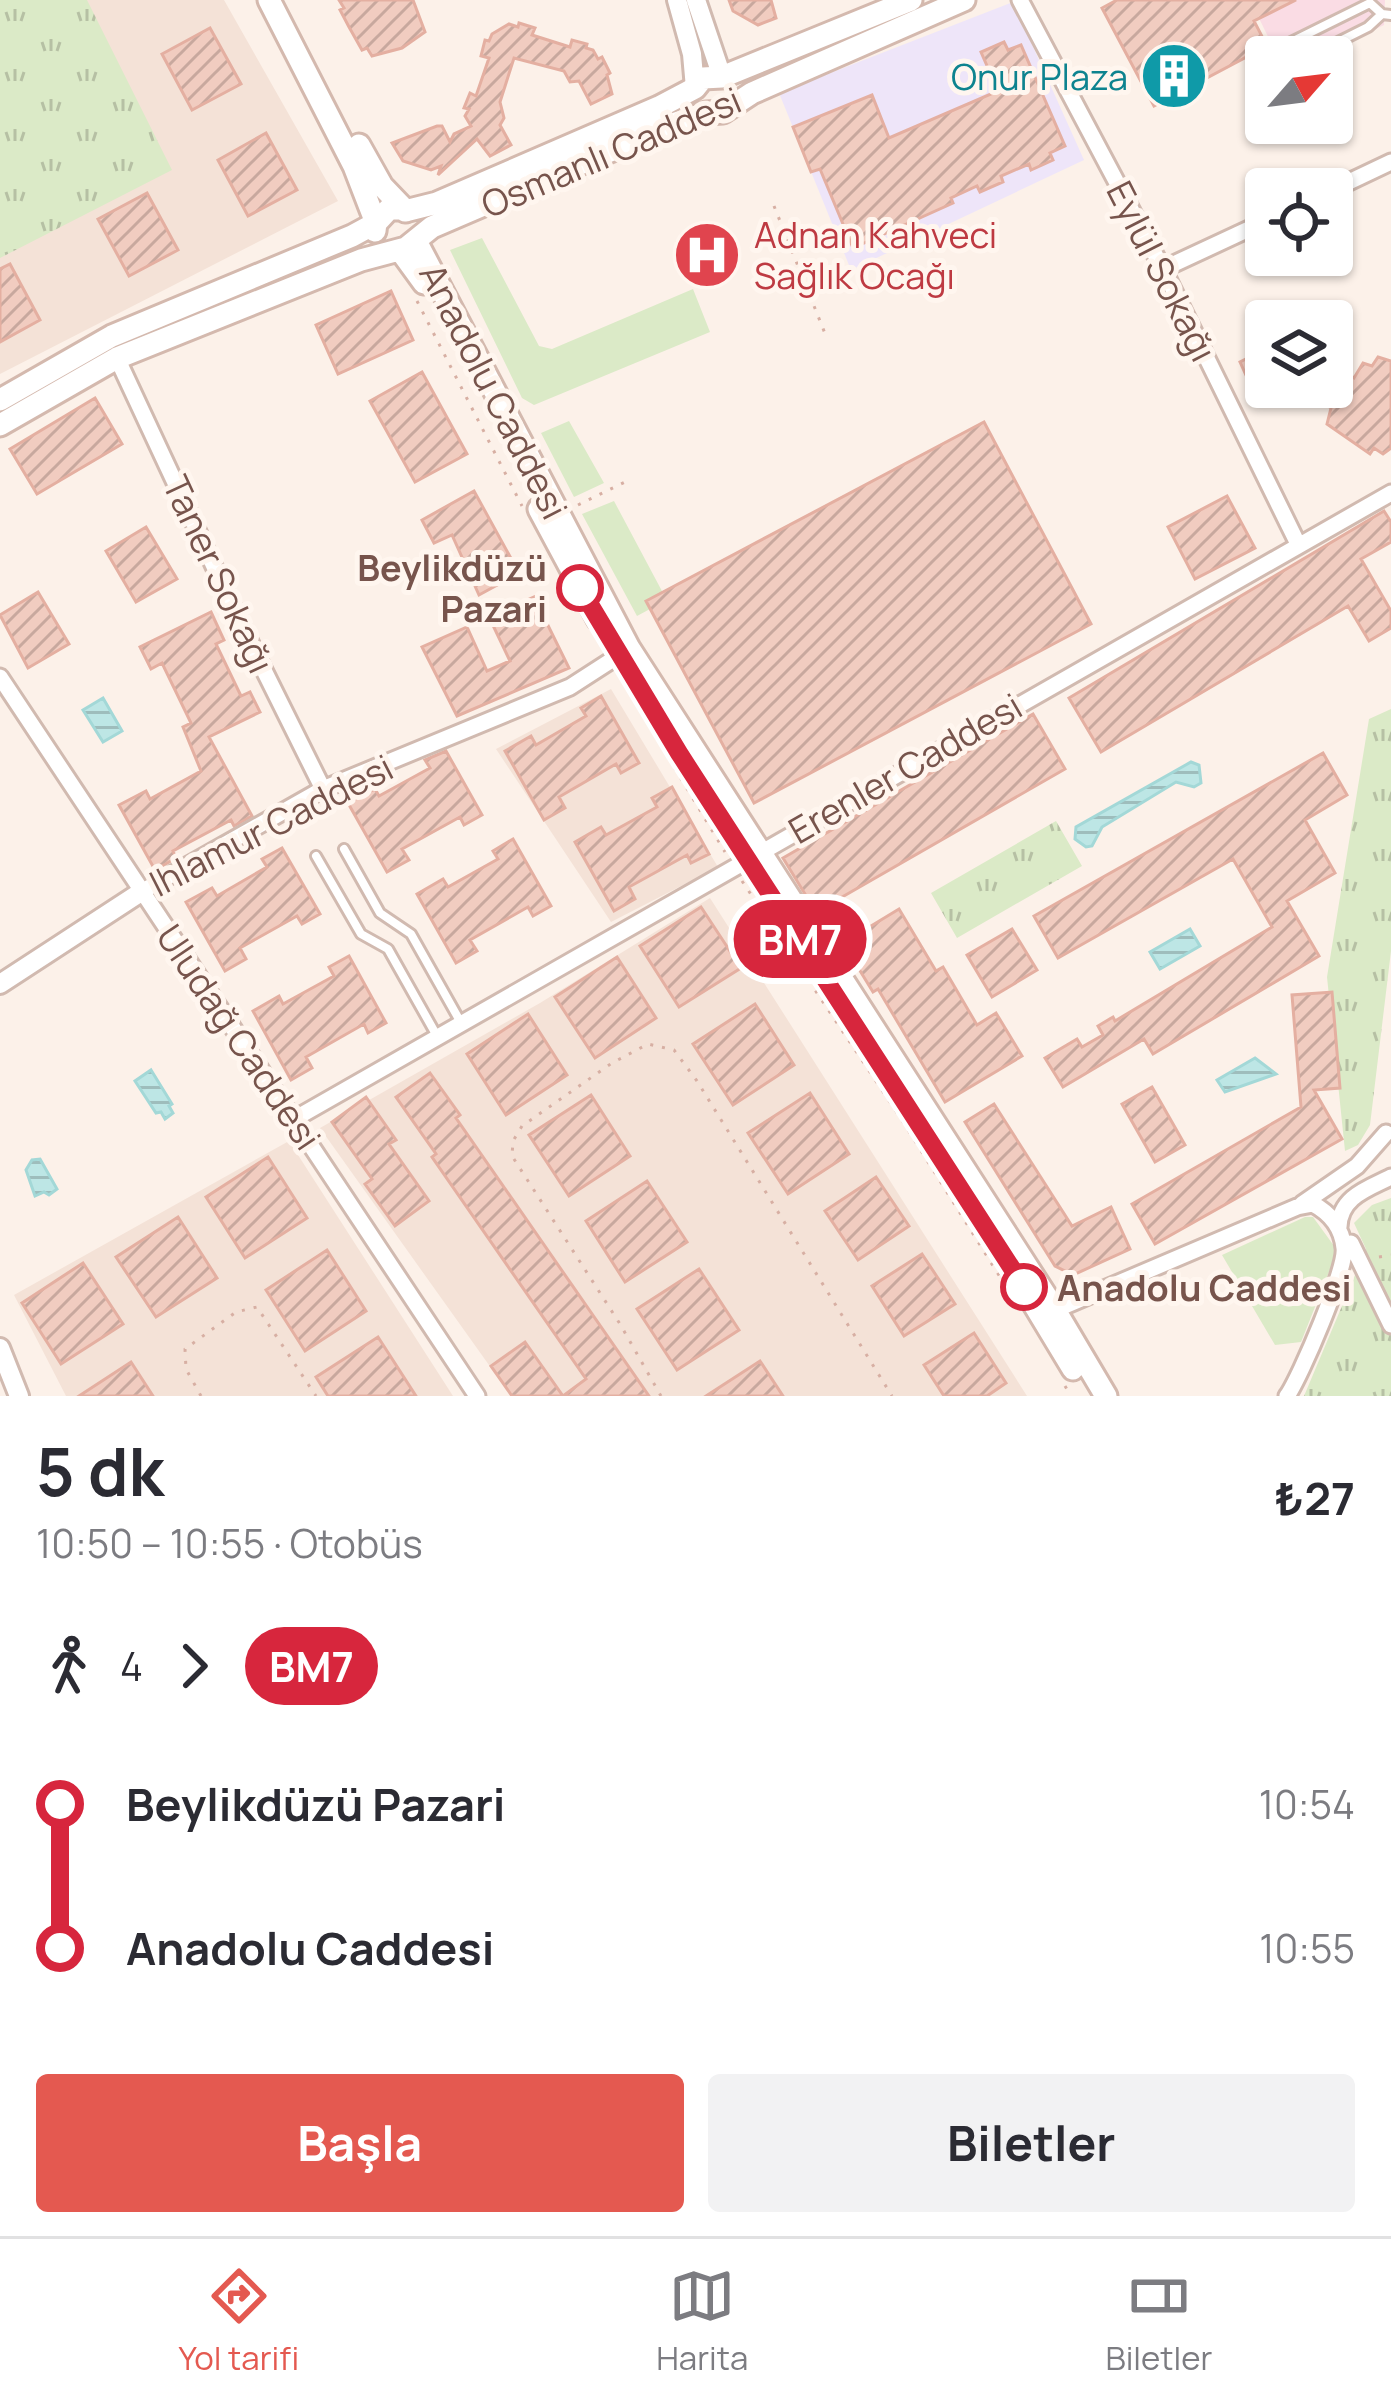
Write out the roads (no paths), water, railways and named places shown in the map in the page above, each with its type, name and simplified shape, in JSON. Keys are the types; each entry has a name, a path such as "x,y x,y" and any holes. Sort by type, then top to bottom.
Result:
{"main road":[{"path":"269,0 354,166 379,242 408,245 416,223 375,177 285,0"},
{"name":"Osmanlı Caddesi","path":"0,400 112,336 352,236 376,223 383,212 436,203 659,107 709,75 722,76 911,0"},
{"name":"Osmanlı Caddesi","path":"0,424 117,358 294,285 408,245 432,227 706,113 718,114 731,104 964,0"},
{"path":"722,76 734,92 731,104"},
{"path":"695,88 695,100 706,113"},
{"name":"Anadolu Caddesi","path":"408,245 624,652 1106,1396"},
{"name":"Anadolu Caddesi","path":"1048,1313 1089,1396"}],"street":[{"path":"677,0 692,54 695,88"},
{"path":"696,0 722,76"},
{"name":"Eylül Sokağı","path":"1020,0 1163,269 1298,544"},
{"path":"1353,180 1391,162"},
{"path":"1163,269 1245,230"},
{"name":"Taner Sokağı","path":"117,358 323,789"},
{"name":"Erenler Caddesi","path":"296,1118 1391,493"},
{"name":"Ihlamur Caddesi","path":"0,984 141,892 323,789 570,687 624,652"},
{"name":"Uludağ Caddesi","path":"0,677 477,1396"},
{"path":"1048,1313 1298,1207 1357,1166 1389,1126"},
{"path":"1389,1126 1391,1151"},
{"path":"1287,1396 1344,1263 1342,1209 1361,1192 1391,1177"},
{"path":"1298,1207 1320,1207 1345,1237 1391,1324"},
{"path":"0,1348 19,1396"}],"lane":[{"path":"1303,36 1370,2 1387,15 1350,36"},
{"path":"344,849 380,914 411,934 461,1023"},
{"path":"316,856 362,934 388,949 437,1036"}],"water":[{"path":"103,698 122,731 103,742 83,710"},
{"path":"1191,762 1199,765 1201,783 1194,787 1176,782 1102,827 1092,846 1075,839 1076,827"},
{"path":"1190,929 1200,946 1160,969 1150,952"},
{"path":"1255,1058 1276,1074 1225,1092 1217,1080"},
{"path":"151,1070 172,1104 173,1113 165,1119 135,1081"},
{"path":"40,1159 57,1189 35,1196 26,1170 32,1160"}],"place":[{"name":"Onur Plaza","path":"1174,76"},
{"name":"Adnan Kahveci Sağlık Ocağı","path":"707,255"},
{"name":"Beylikdüzü Pazari","path":"580,588"},
{"name":"Anadolu Caddesi","path":"1024,1287"}]}
